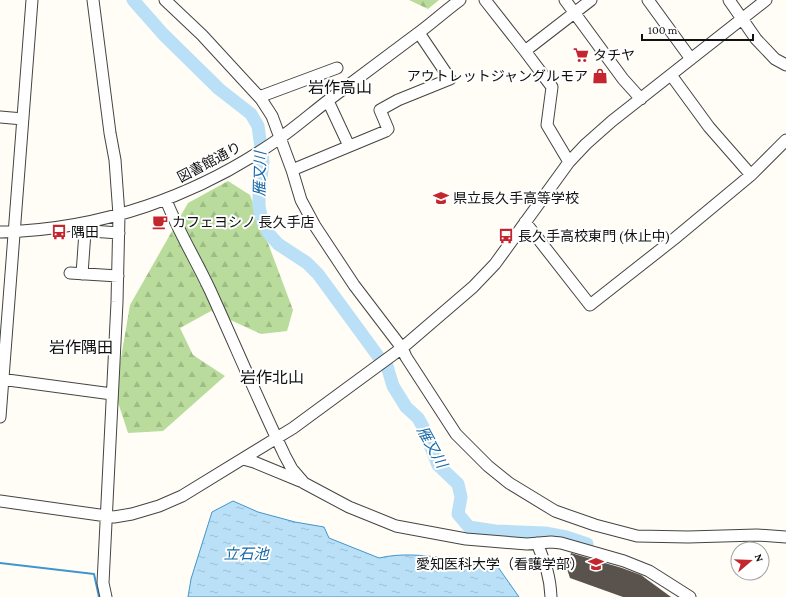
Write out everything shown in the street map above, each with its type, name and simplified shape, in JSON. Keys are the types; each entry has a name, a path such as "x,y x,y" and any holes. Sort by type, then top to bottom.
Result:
{"street":[{"path":"0,416 1,379 15,231 32,0"},
{"path":"93,0 115,160 119,233 103,583 106,597"},
{"path":"166,0 202,35 259,97 272,116 292,170 301,200 315,226 354,285 402,348 406,358 456,434 488,466 504,479 546,500 555,511 582,521 637,536 786,537"},
{"name":"図書館通り","path":"0,232 79,224 118,215 166,200 203,184 269,146 328,100 419,33 460,0"},
{"path":"485,0 552,87 547,125 569,162"},
{"path":"565,0 624,79 641,99"},
{"path":"525,50 591,0"},
{"path":"648,0 691,59"},
{"path":"729,0 743,18 756,39 775,59 786,65"},
{"path":"0,501 114,517 132,514 159,506 182,496 276,439 402,348 473,287 495,264 569,162 586,144 670,75 766,0"},
{"path":"292,170 386,131 388,129 380,110 398,100 450,79 419,33"},
{"path":"259,97 337,68"},
{"path":"670,75 709,126 751,175"},
{"path":"328,100 350,146"},
{"path":"0,118 23,119"},
{"path":"525,222 590,305 674,239 751,175 786,140"},
{"path":"166,200 232,337 276,439 292,469 304,483"},
{"path":"82,274 85,232 119,233"},
{"path":"70,273 118,276"},
{"path":"1,379 112,394"},
{"path":"243,459 254,462 304,483 349,508 396,526 466,539 527,544 551,542 561,543 624,561 649,571 690,597"},
{"path":"537,543 548,570 552,597"}],"green space":[{"path":"409,0 439,0 428,9"},
{"path":"228,181 250,195 293,310 287,331 261,334 211,311 180,328 193,355 225,376 163,431 128,433 115,393 130,305 188,203"}],"water":[{"name":"立石池","path":"233,501 258,512 295,522 324,527 329,538 379,558 395,555 419,555 444,558 491,568 498,567 519,597 188,597 191,579 212,512"}],"building":[{"path":"571,553 641,575 671,597 623,597 570,578 567,569"}],"waterway":[{"name":"雁又川","path":"133,0 163,34 219,89 251,114 258,126 263,162 259,206 264,225 278,244 307,263 318,274 378,356"},
{"name":"雁又川","path":"387,366 393,386 406,407 418,418 423,427 438,465 458,484 461,497 458,514 469,527 495,531 545,533 566,537 587,544"},
{"path":"0,563 94,574 99,597"}],"place":[{"name":"タチヤ","path":"581,55"},
{"name":"アウトレットジャングルモア","path":"600,76"},
{"name":"県立長久手高等学校","path":"441,198"},
{"name":"カフェヨシノ 長久手店","path":"160,222"},
{"name":"隅田","path":"59,232"},
{"name":"長久手高校東門 (休止中)","path":"506,236"},
{"name":"愛知医科大学（看護学部）","path":"596,564"}],"district":[{"name":"岩作高山","path":"340,87"},
{"name":"岩作隅田","path":"81,347"},
{"name":"岩作北山","path":"272,377"}]}
